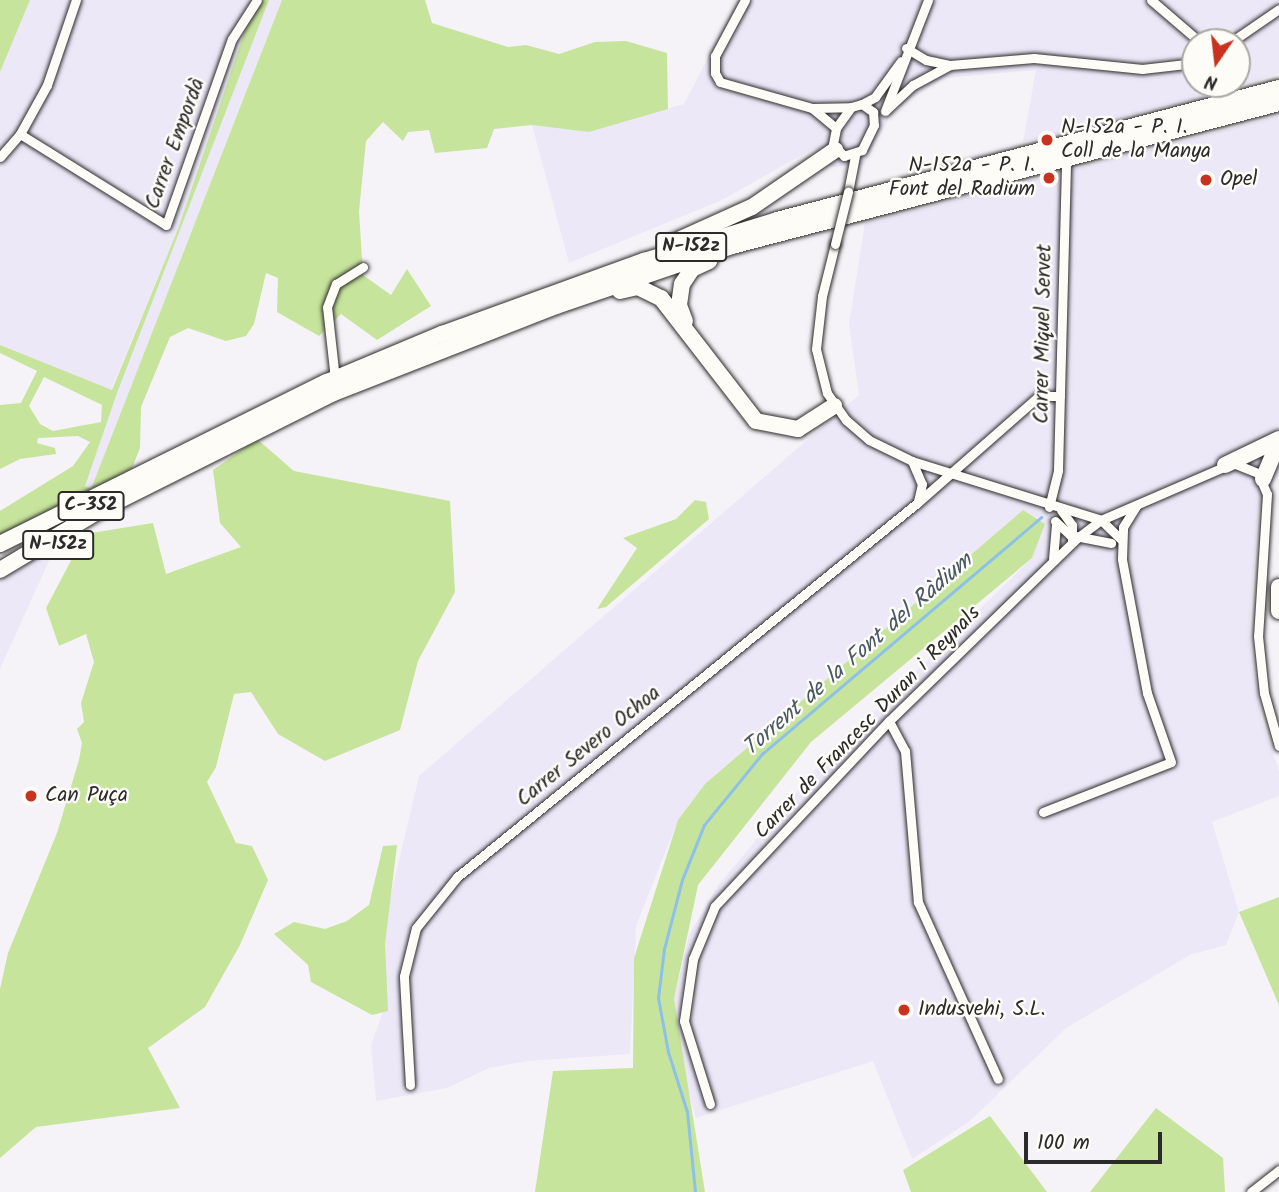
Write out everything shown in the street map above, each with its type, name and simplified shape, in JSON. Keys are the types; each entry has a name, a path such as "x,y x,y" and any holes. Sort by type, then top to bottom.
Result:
{"highway":[{"path":"1229,101 1279,82"},
{"name":"N-152z","path":"176,457 335,379 442,334 645,261 776,220 1279,88"},
{"name":"N-152z","path":"112,506 334,393 556,306 748,244 1279,103"},
{"path":"645,261 656,250 752,207 835,150"},
{"path":"689,333 678,298 686,276 700,264 748,244"},
{"path":"556,306 629,288 646,289 661,298 756,421 798,429 834,406"},
{"path":"1225,465 1279,440"},
{"path":"1263,478 1279,440"},
{"name":"C-352","path":"2,562 176,457"},
{"name":"C-352","path":"2,562 112,506"},
{"path":"1279,587 1279,611"}],"street":[{"path":"0,157 20,134 47,85 76,0"},
{"name":"Carrer Empordà","path":"20,134 166,225 232,39 257,0"},
{"path":"745,0 715,56 715,73 729,87 812,108 850,107 875,97 901,61"},
{"path":"884,111 906,48 928,0"},
{"path":"1151,0 1184,28"},
{"path":"1251,28 1279,9"},
{"path":"906,48 926,60 950,65 1034,58 1142,69 1181,65"},
{"path":"950,65 913,85 875,118 862,150 855,155 822,296 816,349 834,406 869,440 912,461 1054,508 1101,520 1116,541 1122,559 1147,693 1171,762 1043,812"},
{"path":"862,104 875,118"},
{"path":"850,107 836,128 835,150 855,155"},
{"path":"812,108 836,128"},
{"name":"Carrer Miquel Servet","path":"1054,508 1060,396 1066,160"},
{"path":"335,379 327,307 336,284 363,267"},
{"name":"Carrer Severo Ochoa","path":"410,1085 404,976 416,928 457,877 917,503 1039,396 1060,396"},
{"path":"912,461 922,484 917,503"},
{"path":"1225,465 1246,465 1263,478 1267,494 1258,636 1264,693 1279,746"},
{"name":"Carrer de Francesc Duran i Reynals","path":"710,1104 684,1021 693,959 715,906 890,720 1074,540 1101,520 1225,465"},
{"path":"1116,541 1126,520 1140,501"},
{"path":"1052,563 1054,508"},
{"path":"1054,508 1069,519 1074,540"},
{"path":"1055,521 1074,540 1116,541"},
{"path":"890,720 905,751 918,902 998,1079"},
{"path":"1251,1192 1279,1170"}],"shaded area":[{"path":"30,0 260,0 244,33 178,229 111,390 0,345 0,72"},
{"path":"269,0 282,0 91,489 84,486 117,393"},
{"path":"738,0 1279,0 1279,73 1251,82 1251,28 1181,28 1181,98 1200,98 1023,142 1036,70 944,78 893,110 864,165 830,167 814,148 722,200 569,263 532,125 589,132 684,104"},
{"path":"1279,116 1279,471 1258,510 1249,632 1261,718 1279,771 1279,796 1212,822 1239,912 1226,945 1190,955 1066,1028 970,1121 912,1159 873,1061 696,1118 677,1050 674,999 689,935 719,884 816,769 1032,558 1045,524 1023,510 705,784 678,820 636,926 630,1054 528,1061 489,1068 447,1088 376,1101 371,1045 382,1015 379,945 419,776 859,395 849,324 865,223"},
{"path":"63,542 48,563 0,669 0,579"}],"green space":[{"path":"0,0 30,0 0,72"},
{"path":"260,0 269,0 117,393 85,486 91,489 282,0 425,0 432,23 508,47 526,45 559,54 595,42 626,41 667,53 668,109 589,132 532,125 494,129 487,148 435,153 429,130 408,132 403,141 383,122 366,141 359,211 363,275 391,295 407,269 431,306 377,340 341,314 319,336 277,312 278,278 266,273 254,324 246,336 226,341 188,328 170,337 141,407 140,448 132,468 105,488 0,536 0,511 73,466 90,442 78,436 38,438 37,443 55,448 56,454 20,459 0,469 0,405 21,403 37,371 0,353 0,345 112,390 178,229 244,33","holes":["44,377 102,405 101,422 53,431 40,424 29,406"]},
{"path":"257,439 294,471 450,501 455,592 418,661 400,730 325,761 278,734 251,692 234,694 216,767 207,782 236,843 252,846 268,880 240,945 205,1007 148,1048 180,1108 36,1127 0,1158 0,989 8,953 57,833 79,760 82,743 77,729 84,722 81,703 94,662 86,634 59,646 46,608 85,534 153,523 166,574 241,547 220,523 213,470"},
{"path":"695,500 706,502 709,519 606,607 597,609 637,548 623,538 676,519"},
{"path":"1023,510 1045,524 1032,558 811,742 698,885 674,999 705,1192 535,1192 553,1071 633,1068 634,958 678,820 705,784"},
{"path":"397,845 385,944 388,1011 372,1015 311,982 308,965 274,934 294,922 325,929 347,921 369,905 383,846"},
{"path":"1279,897 1279,1005 1239,912"},
{"path":"1156,1108 1223,1158 1225,1192 1090,1192"},
{"path":"990,1116 1047,1192 911,1192 903,1170"}],"waterway":[{"name":"Torrent de la Font del Ràdium","path":"695,1192 687,1112 668,1052 658,998 664,949 682,880 704,825 762,754 1041,517"}],"place":[{"name":"N-152a - P. I. Coll de la Manya","path":"1047,140"},
{"name":"N-152a - P. I. Font del Radium","path":"1049,178"},
{"name":"Opel","path":"1206,180"},
{"name":"Can Puça","path":"31,796"},
{"name":"Indusvehi, S.L.","path":"904,1010"}]}
